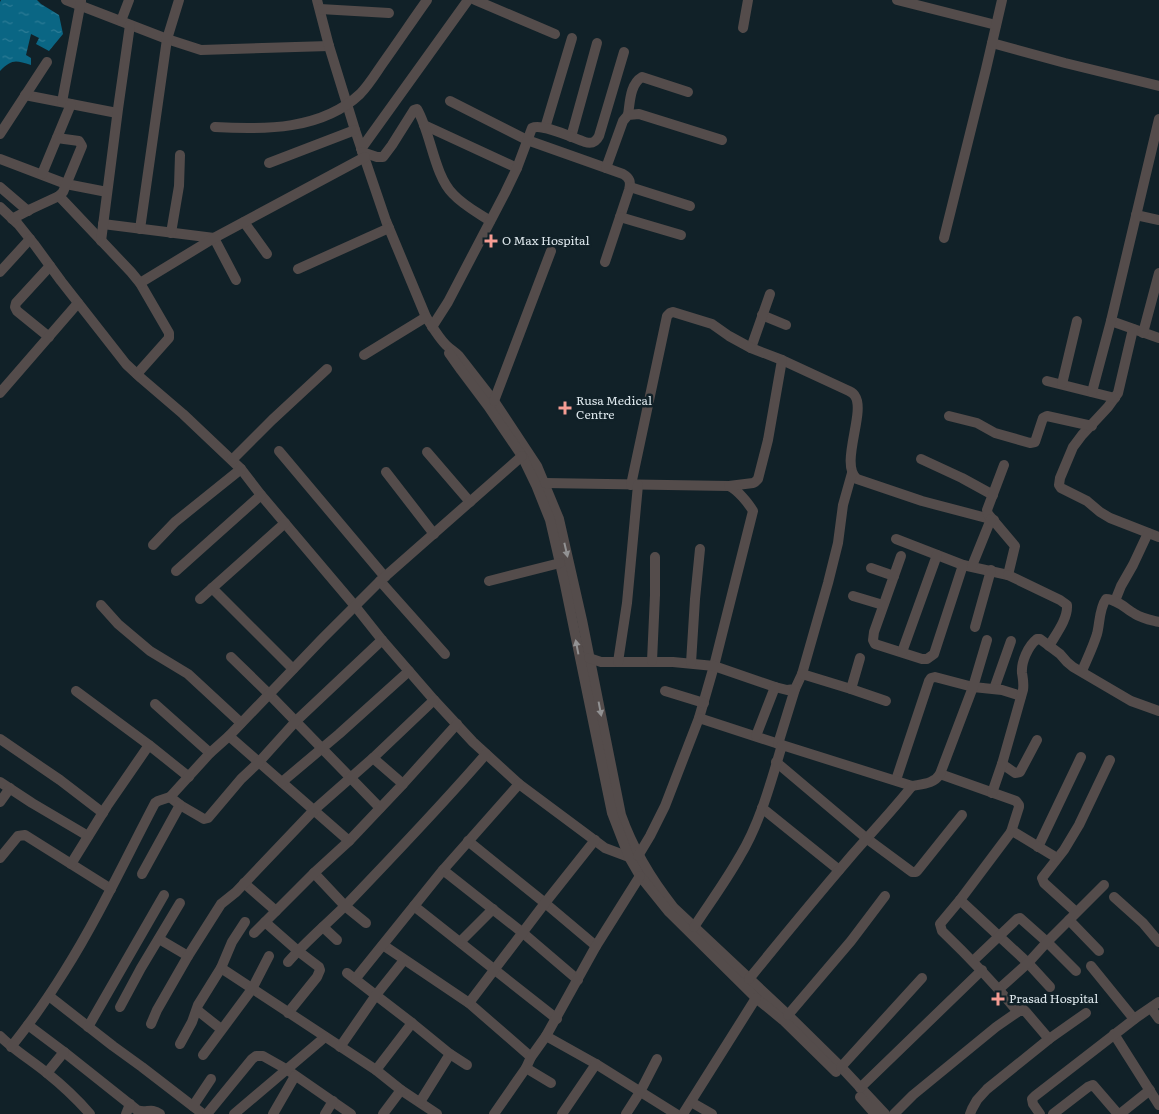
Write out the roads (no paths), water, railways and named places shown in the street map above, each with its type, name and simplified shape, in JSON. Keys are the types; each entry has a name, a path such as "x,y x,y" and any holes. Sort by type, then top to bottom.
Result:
{"street":[{"path":"66,0 81,3 126,23 201,50 329,46"},
{"path":"101,242 129,0"},
{"path":"140,229 167,39 179,0"},
{"path":"215,127 251,129 298,124 325,116 346,105 365,89 427,0"},
{"path":"140,283 214,238 363,153 468,0"},
{"path":"475,0 555,34"},
{"path":"743,28 748,0"},
{"path":"897,0 996,25"},
{"path":"944,238 1002,0"},
{"path":"42,174 57,138 66,103 81,3"},
{"path":"389,13 318,4 346,105 389,228 426,317 446,345 454,361 522,456 550,520 612,813 634,856 669,912 756,998 783,1020 839,1075 875,1114"},
{"path":"545,128 572,38"},
{"path":"571,137 597,43"},
{"path":"992,43 1159,86"},
{"path":"432,327 448,302 490,221 516,168 533,127 545,128 588,143 594,142 598,138 624,52"},
{"path":"0,134 47,62"},
{"path":"606,168 623,121 628,114 633,89 637,80 642,77 688,92"},
{"path":"25,95 117,113"},
{"path":"450,101 527,140 628,177 630,187 605,262"},
{"path":"363,153 383,157 416,109 448,188 463,203 490,221"},
{"path":"628,114 640,114 722,140"},
{"path":"1092,392 1111,321 1159,119"},
{"path":"424,125 516,168"},
{"path":"270,163 355,130"},
{"path":"12,219 59,196 63,192 82,146 79,141 57,138"},
{"path":"171,233 179,186 180,155"},
{"path":"0,159 66,184 107,192"},
{"path":"0,187 28,211"},
{"path":"630,187 690,206"},
{"path":"59,196 140,283 170,334 137,374"},
{"path":"0,207 30,239 122,358 241,469 382,640 473,742 519,784 605,848 634,856"},
{"path":"1136,215 1159,220"},
{"path":"620,217 681,235"},
{"path":"244,222 267,254"},
{"path":"103,224 214,238"},
{"path":"298,269 389,228"},
{"path":"214,238 236,280"},
{"path":"0,272 30,239"},
{"path":"494,401 551,251"},
{"path":"49,336 15,307 16,303 50,266"},
{"path":"1159,273 1157,286 1138,331 1120,388 1115,398 1073,447 1059,485 1087,501 1110,518 1159,537"},
{"path":"751,348 770,294"},
{"path":"0,393 78,303"},
{"path":"618,662 627,603 634,485 667,316 670,312 712,324 751,348 849,391 856,397 858,411 854,433 852,473 843,504 836,551 762,808 741,856 694,927"},
{"path":"762,316 786,325"},
{"path":"364,355 426,317"},
{"path":"1062,384 1077,321"},
{"path":"1111,321 1159,338"},
{"path":"446,345 459,356 494,401 537,466 559,519 578,601 621,815 640,876 788,1015 886,1114"},
{"path":"545,483 729,486 753,483 758,479 768,440 782,360"},
{"path":"232,460 327,369"},
{"path":"1047,381 1115,398"},
{"path":"949,416 977,422 995,433 1030,443 1035,442 1043,418 1047,416 1092,426"},
{"path":"279,451 445,654"},
{"path":"427,452 470,502"},
{"path":"11,1047 49,996 74,956 155,803 170,797 210,753 383,579 522,456"},
{"path":"920,459 962,478 993,495"},
{"path":"1004,465 987,510 992,519 1015,546 1008,575"},
{"path":"153,545 175,522 241,469"},
{"path":"386,472 434,534"},
{"path":"852,473 858,479 901,495 992,519"},
{"path":"634,856 650,836 665,806 700,718 714,666 752,513 749,505 729,486"},
{"path":"176,571 261,495"},
{"path":"901,556 874,632 873,642 924,659 932,656 968,566 992,519"},
{"path":"200,599 285,523"},
{"path":"1115,601 1148,533"},
{"path":"896,539 968,566 1008,575 1060,600 1067,605 1067,613 1049,646"},
{"path":"691,663 700,549"},
{"path":"902,652 937,555"},
{"path":"652,661 655,557"},
{"path":"489,581 560,563"},
{"path":"871,568 894,576"},
{"path":"975,627 991,570"},
{"path":"212,588 293,669"},
{"path":"853,596 883,605"},
{"path":"1082,672 1095,639 1104,603 1108,599 1115,601 1136,615 1159,622"},
{"path":"101,604 118,624 150,651 188,674 241,723"},
{"path":"992,793 1022,696 1024,685 1022,667 1024,659 1033,642 1037,639 1040,639 1060,654 1069,664 1131,701 1159,711"},
{"path":"170,797 204,819 208,818 241,779 296,721 382,640"},
{"path":"700,718 912,786 935,780 940,774 973,687 987,640"},
{"path":"994,689 1012,641"},
{"path":"231,657 380,808"},
{"path":"589,658 601,662 652,661 714,666 775,687 787,690 795,689"},
{"path":"851,689 860,658"},
{"path":"282,782 409,671"},
{"path":"802,674 886,701"},
{"path":"896,780 930,679 935,677 973,687 994,689 1022,696"},
{"path":"756,736 775,687"},
{"path":"76,691 189,777"},
{"path":"665,691 704,703"},
{"path":"151,1024 160,1004 188,956 221,904 233,895 314,810 373,758 434,700"},
{"path":"155,704 210,753"},
{"path":"254,933 349,841 457,724"},
{"path":"229,736 349,841"},
{"path":"0,739 60,780 103,813"},
{"path":"1002,764 1015,773 1020,772 1037,740"},
{"path":"71,864 149,745"},
{"path":"288,962 442,805 486,754"},
{"path":"1038,847 1081,757"},
{"path":"373,758 403,784"},
{"path":"1099,951 1073,916 1042,881 1079,825 1110,760"},
{"path":"776,762 866,838 911,871 916,872 962,815"},
{"path":"940,774 1016,801 1019,805 1011,832 941,922 940,927 982,970 1018,1012"},
{"path":"0,782 88,836"},
{"path":"467,1065 450,1054 351,976 383,945 443,870 519,784"},
{"path":"749,978 912,786"},
{"path":"0,802 10,788"},
{"path":"142,874 180,805"},
{"path":"762,808 839,870"},
{"path":"1011,832 1057,858"},
{"path":"0,858 18,836 23,835 111,889"},
{"path":"469,1003 595,840"},
{"path":"468,841 596,946"},
{"path":"443,870 523,933 578,980"},
{"path":"314,873 345,906 366,923"},
{"path":"494,1114 557,1019 596,946 640,876"},
{"path":"244,883 276,911"},
{"path":"999,989 1028,963 1104,885"},
{"path":"88,1027 164,896"},
{"path":"788,1015 851,941 886,896"},
{"path":"1114,897 1143,923 1159,942"},
{"path":"960,900 1028,963 1050,987"},
{"path":"120,1007 180,903"},
{"path":"414,906 557,1019"},
{"path":"460,942 493,909"},
{"path":"973,961 1020,918 1076,971"},
{"path":"180,1044 204,996 221,968 232,942 245,922"},
{"path":"265,922 298,951 318,965 320,970 317,977 288,1013"},
{"path":"323,927 337,940"},
{"path":"159,939 188,956"},
{"path":"383,945 469,1003 531,1057"},
{"path":"203,1055 252,989 270,956"},
{"path":"340,1047 376,994 404,960"},
{"path":"1091,966 1134,1019"},
{"path":"221,968 376,1070 400,1090 437,1114"},
{"path":"860,1088 982,970"},
{"path":"841,1068 922,978"},
{"path":"49,996 202,1114"},
{"path":"684,1114 756,998"},
{"path":"1040,1114 1032,1102 1033,1098 1114,1034 1155,1005 1159,1019"},
{"path":"197,1010 222,1029"},
{"path":"894,1114 913,1095 996,1027 1018,1012 1024,1010 1049,1039"},
{"path":"970,1114 977,1100 987,1089 1049,1039 1086,1013"},
{"path":"376,1070 412,1023"},
{"path":"28,1025 140,1111 152,1110 160,1114"},
{"path":"1114,1034 1159,1105"},
{"path":"0,1036 11,1047 47,1073 90,1114"},
{"path":"546,1036 596,1064 676,1114"},
{"path":"234,1114 325,1037"},
{"path":"47,1073 64,1052"},
{"path":"420,1102 450,1054"},
{"path":"207,1114 254,1057 259,1056 263,1056 286,1070 351,1114"},
{"path":"626,1114 657,1059"},
{"path":"562,1114 596,1064"},
{"path":"526,1068 551,1083"},
{"path":"273,1114 295,1076"},
{"path":"193,1106 211,1079"},
{"path":"1053,1114 1093,1085 1119,1114 1150,1090"},
{"path":"383,1114 400,1090"},
{"path":"325,1114 333,1102"},
{"path":"691,1102 712,1114"},
{"path":"126,1114 130,1104"}],"water":[{"path":"1,0 37,0 59,15 63,34 49,51 36,44 39,38 31,34 26,55 31,58 31,65 14,62 8,64 0,71"}],"place":[{"name":"O Max Hospital","path":"491,241"},
{"name":"Rusa Medical Centre","path":"565,408"},
{"name":"Prasad Hospital","path":"998,999"}]}
